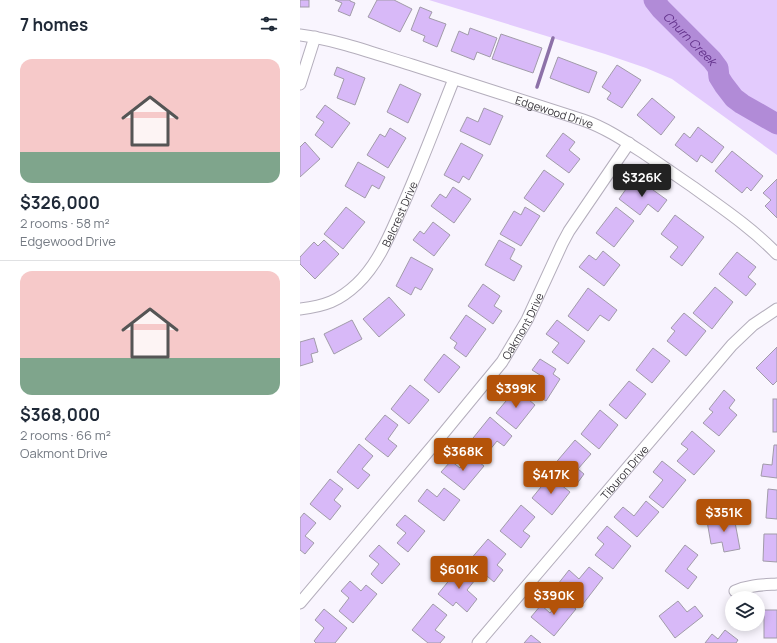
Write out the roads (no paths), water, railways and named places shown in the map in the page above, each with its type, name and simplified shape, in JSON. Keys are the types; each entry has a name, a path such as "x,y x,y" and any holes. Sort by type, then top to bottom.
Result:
{"street":[{"name":"Edgewood Drive","path":"300,35 337,42 454,78 606,129 671,172 742,223 758,235 777,254"},
{"path":"300,84 315,37"},
{"name":"Belcrest Drive","path":"300,309 325,305 341,297 367,274 374,264 408,193 454,78"},
{"name":"Oakmont Drive","path":"300,603 442,436 502,362 527,320 569,230 629,143"},
{"name":"Tiburon Drive","path":"478,643 732,345 753,325 777,309"},
{"path":"735,591 756,585 777,584"}],"waterway":[{"name":"Churn Creek","path":"654,0 661,9 712,60 718,68 719,77 734,98 777,124"},
{"path":"537,87 553,38"}]}
